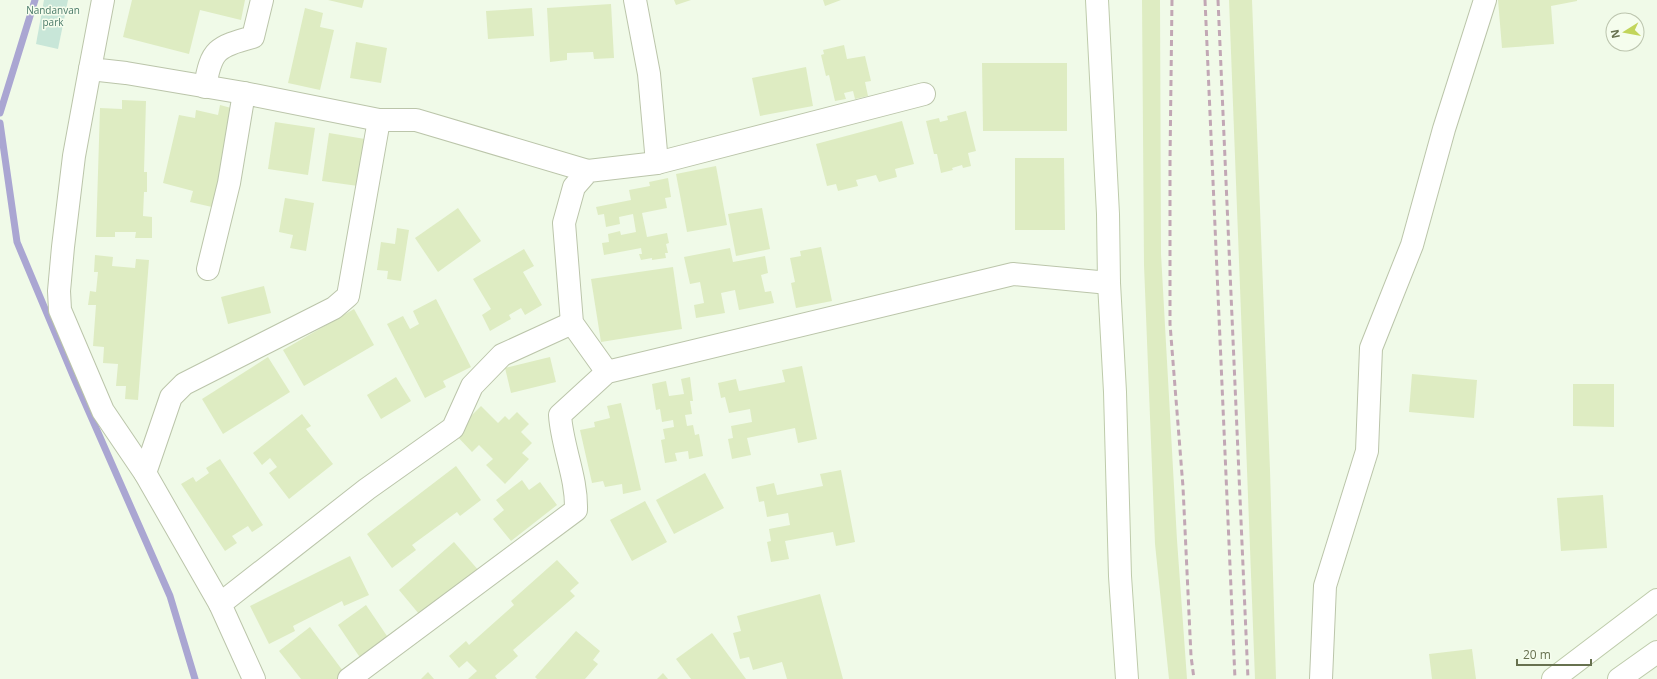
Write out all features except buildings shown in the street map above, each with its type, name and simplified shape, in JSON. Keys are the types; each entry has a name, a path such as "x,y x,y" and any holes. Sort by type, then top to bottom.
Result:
{"street":[{"path":"103,0 74,156 59,291 60,310 103,411 145,473 220,604 254,679"},
{"path":"205,87 207,74 214,54 229,44 253,37 262,0"},
{"path":"635,0 649,74 657,163"},
{"path":"1097,0 1108,214 1109,283 1115,392 1120,576 1127,679"},
{"path":"1321,679 1326,586 1367,451 1371,348 1412,245 1444,129 1485,0"},
{"path":"90,69 205,87 380,120 416,120 588,171 657,163 924,94"},
{"path":"208,269 229,182 244,94"},
{"path":"145,473 171,397 184,384 334,308 348,296 380,120"},
{"path":"588,171 574,187 564,223 572,323 608,372"},
{"path":"349,679 576,510 577,495 561,428 560,415 608,372 1013,274 1109,283"},
{"path":"220,604 367,489 454,428 472,386 502,355 572,323"},
{"path":"1553,679 1657,600"},
{"path":"1620,679 1657,652"}],"green space":[{"name":"Nandanvan park","path":"44,0 68,0 58,49 36,44"}],"waterway":[{"path":"0,113 35,0"},
{"path":"0,123 17,242 74,378 170,596 195,679"}],"railway":[{"path":"1172,0 1170,324 1183,487 1191,656 1194,679"},
{"path":"1205,0 1235,679"},
{"path":"1218,0 1248,679"}]}
